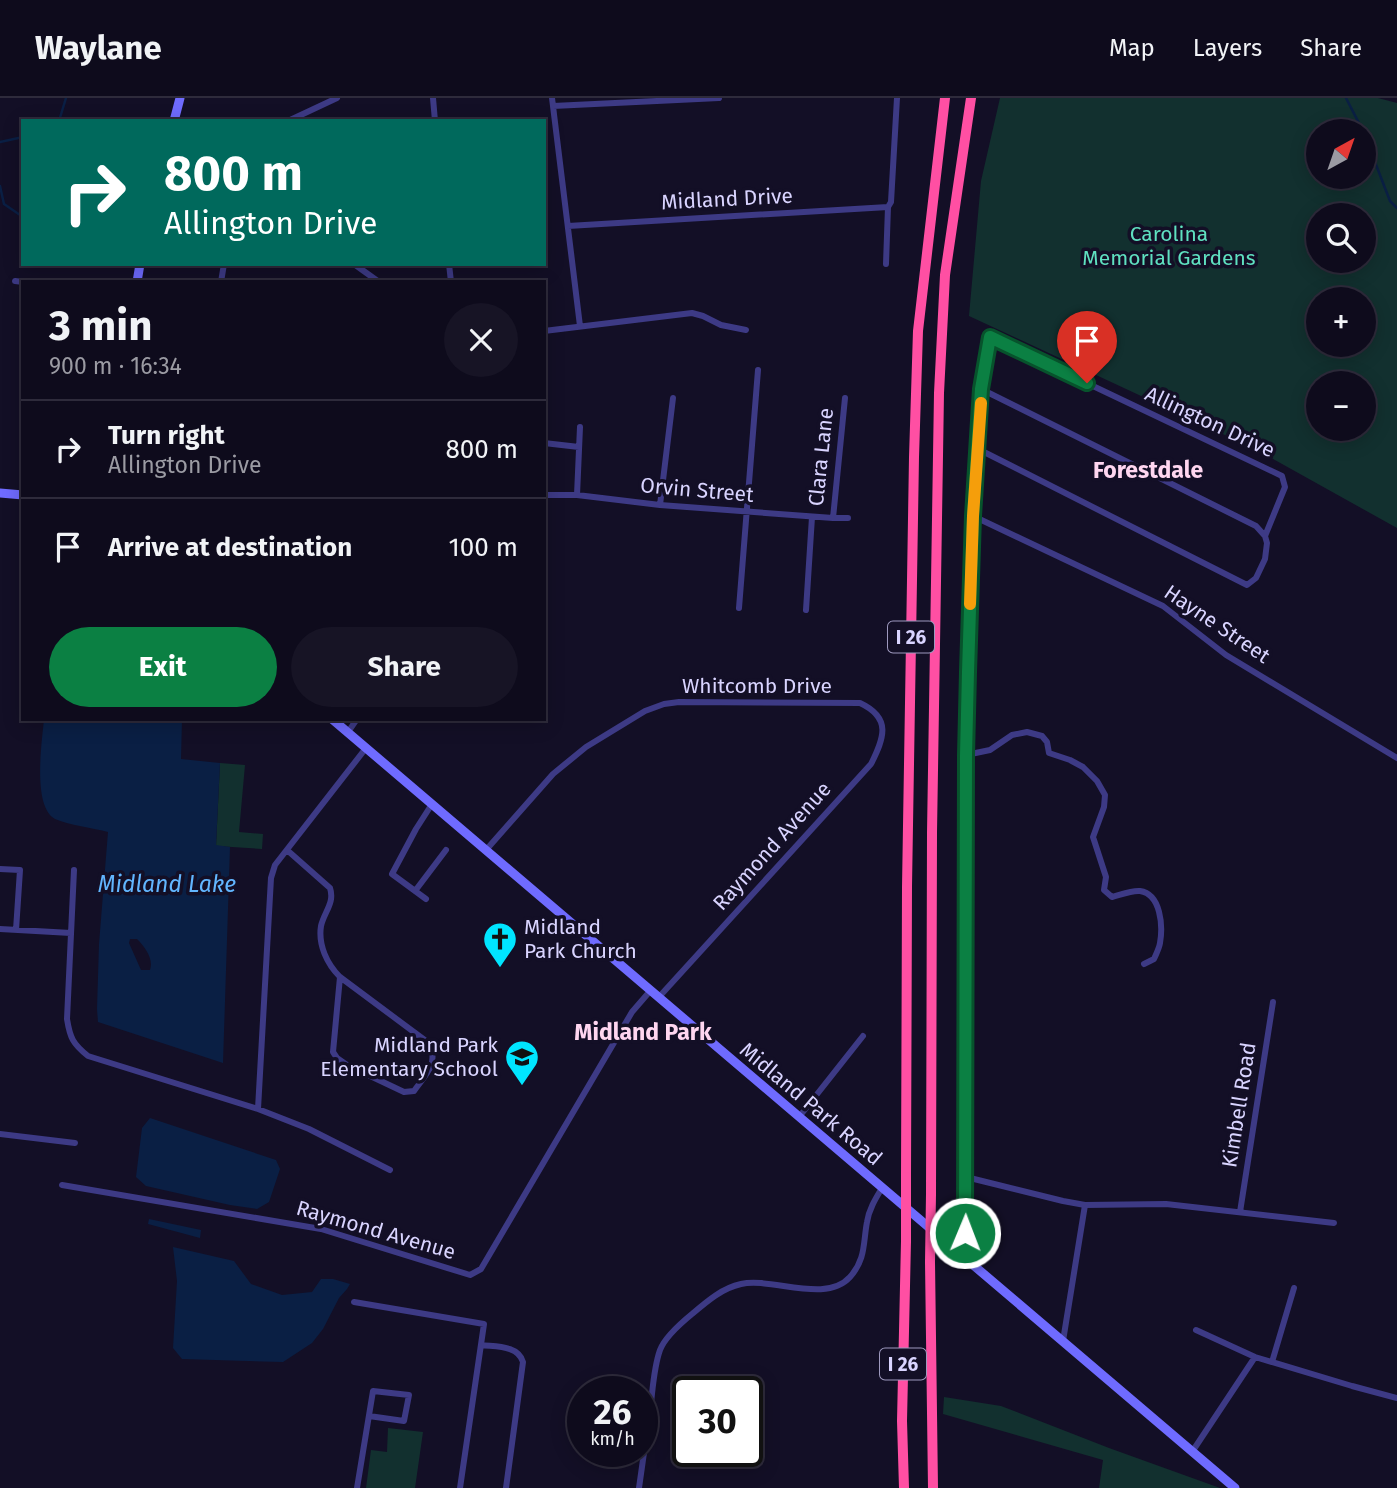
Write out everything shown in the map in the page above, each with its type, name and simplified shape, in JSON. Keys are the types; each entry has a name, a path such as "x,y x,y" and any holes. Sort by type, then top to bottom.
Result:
{"highway":[{"name":"I 26","path":"904,1488 902,1422 907,859 914,457 918,331 945,98"},
{"name":"I 26","path":"933,1488 930,1262 932,846 939,393 945,275 971,98"}],"street":[{"path":"175,119 180,98"},
{"path":"292,119 337,98"},
{"path":"433,98 435,119"},
{"path":"580,326 553,102 719,98"},
{"path":"886,264 897,98"},
{"name":"Midland Drive","path":"568,226 888,207"},
{"path":"357,266 376,280"},
{"path":"546,331 692,313 722,325 746,330"},
{"name":"Allington Drive","path":"978,449 1247,585 1256,578 1265,559 1265,536 1285,487 1282,476 990,337 981,389"},
{"path":"739,608 758,370"},
{"path":"960,1253 965,1233 966,1177 966,755 973,516 981,389 1256,526 1265,536"},
{"path":"660,505 673,398"},
{"name":"Clara Lane","path":"832,518 845,398"},
{"path":"577,495 580,427"},
{"path":"546,443 579,447"},
{"path":"0,493 21,495"},
{"name":"Orvin Street","path":"546,495 577,495 660,505 848,518"},
{"name":"Hayne Street","path":"973,516 1163,606 1226,655 1397,758"},
{"path":"807,610 813,517"},
{"name":"Whitcomb Drive","path":"486,850 553,774 586,747 645,711 664,704 860,703 874,709 881,719 882,731 881,744 871,764 855,781"},
{"name":"Midland Park Road","path":"334,721 1235,1488"},
{"path":"348,732 356,721"},
{"path":"966,755 990,750 1012,735 1027,732 1042,736 1047,742 1049,753 1083,767 1097,781 1105,795 1104,807 1093,837 1107,877 1104,890 1112,897 1138,891 1151,895 1160,918 1160,944 1154,959 1144,964"},
{"path":"258,1108 271,878 275,865 366,748"},
{"name":"Raymond Avenue","path":"62,1185 321,1229 470,1275 481,1269 632,1012 655,994 855,781"},
{"path":"426,899 392,874 432,804"},
{"path":"287,850 330,888 333,896 321,925 322,947 330,968 430,1044 434,1055 432,1065 414,1091 404,1093 347,1065 333,1052 340,977"},
{"path":"415,891 446,850"},
{"path":"0,869 20,870 16,930"},
{"path":"74,870 67,1019 70,1037 75,1046 88,1056 258,1108 309,1129 390,1170"},
{"path":"0,929 71,933"},
{"name":"Kimbell Road","path":"1240,1212 1273,1002"},
{"path":"799,1117 863,1037"},
{"path":"0,1134 75,1143"},
{"path":"966,1177 1085,1205 1166,1204 1334,1223"},
{"path":"639,1488 656,1370 661,1348 671,1334 707,1301 726,1289 743,1283 764,1283 801,1289 835,1286 849,1279 860,1263 865,1247 867,1220 882,1188"},
{"path":"1063,1341 1085,1205"},
{"path":"1272,1362 1294,1288"},
{"path":"354,1302 484,1324 460,1488"},
{"path":"1196,1330 1255,1357 1397,1398"},
{"path":"481,1345 513,1350 521,1356 523,1362 506,1488"},
{"path":"1192,1452 1255,1357"},
{"path":"357,1488 373,1391 409,1395 404,1421 369,1416"}],"green space":[{"name":"Carolina Memorial Gardens","path":"1000,98 1378,98 1397,103 1397,528 1255,449 969,316 981,181"},
{"path":"220,763 245,765 239,832 263,834 262,849 216,846"},
{"path":"944,1397 1001,1406 1220,1488 1099,1488 1103,1460 943,1414"},
{"path":"388,1428 423,1432 415,1488 366,1488 371,1450 387,1452"}],"water":[{"name":"Midland Lake","path":"44,721 182,721 181,759 220,763 216,845 230,847 223,1063 98,1022 99,944 108,832 60,821 48,812 41,788","holes":["130,939 137,939 146,949 151,966 150,970 141,970 129,943"]},
{"path":"150,1118 276,1160 280,1169 269,1202 257,1209 146,1186 136,1177 142,1128"},
{"path":"149,1219 201,1230 200,1238 148,1224"},
{"path":"173,1247 234,1261 251,1284 282,1295 312,1292 321,1279 350,1284 312,1343 283,1362 182,1359 173,1348 177,1281"}],"waterway":[{"path":"60,119 66,98"},
{"path":"1346,98 1363,131 1390,201 1397,208"},
{"path":"0,142 21,137"},
{"path":"0,186 4,204 21,216"}],"slow traffic":[{"path":"970,604 981,403"}],"place":[{"name":"Midland Park Church","path":"500,969"},
{"name":"Midland Park Elementary School","path":"522,1087"}],"district":[{"name":"Forestdale","path":"1148,470"},
{"name":"Midland Park","path":"643,1032"}],"route":[{"path":"965,1233 968,672 973,516 981,389 990,337 1087,383"}]}
